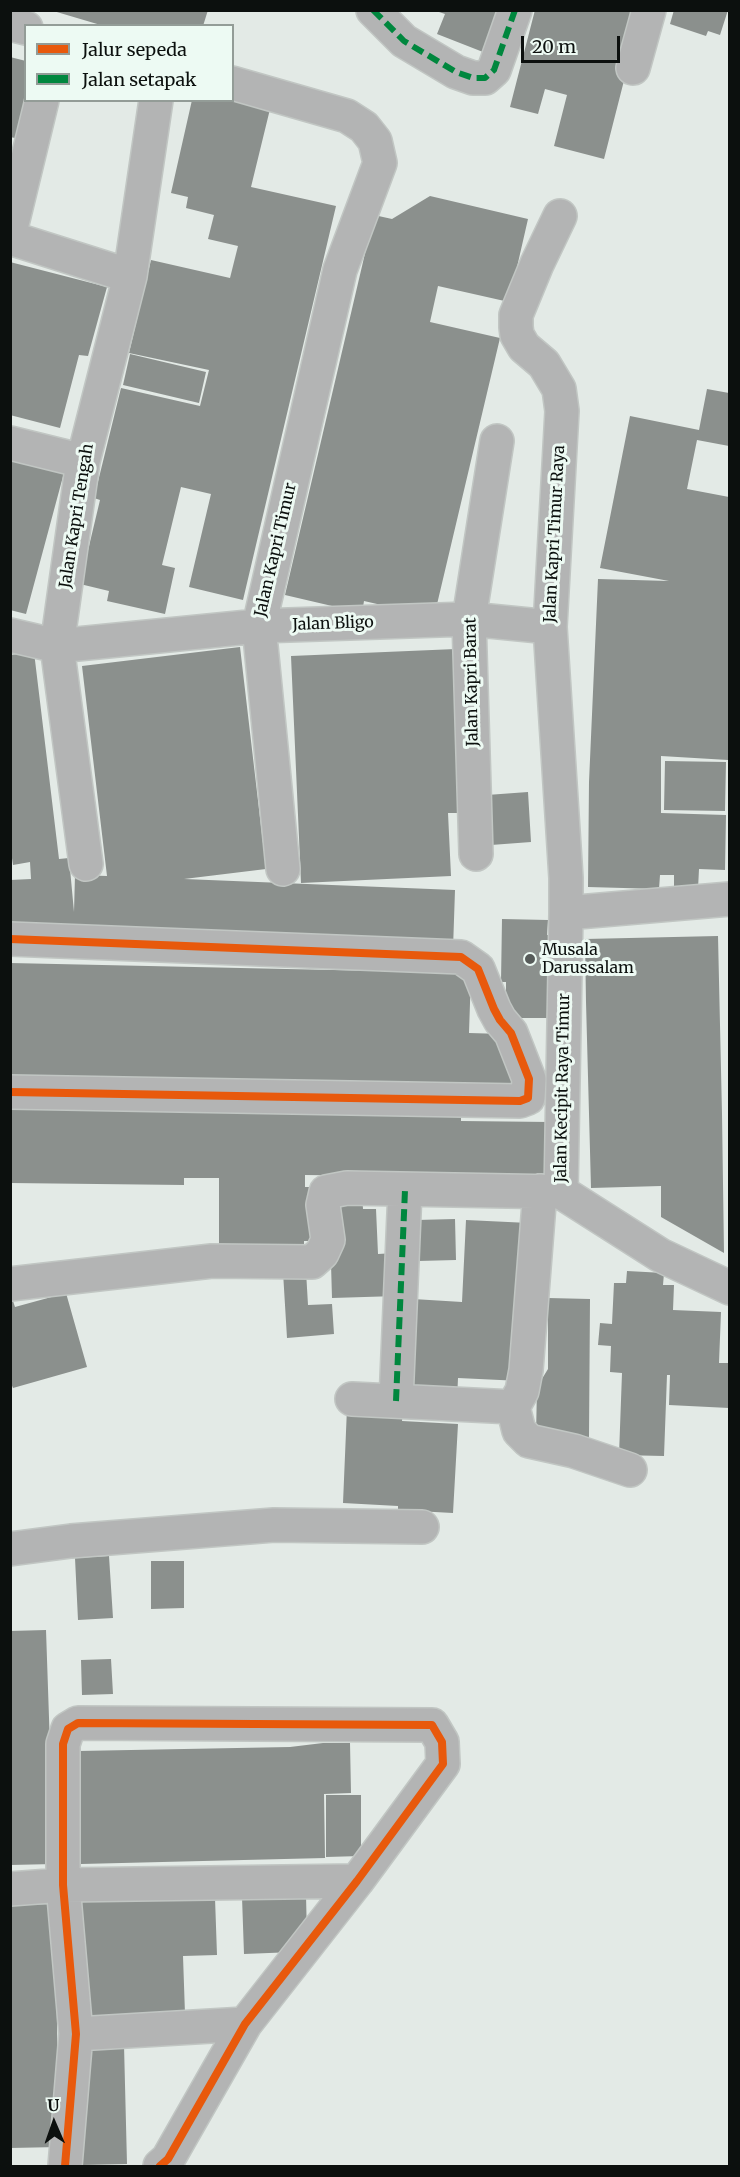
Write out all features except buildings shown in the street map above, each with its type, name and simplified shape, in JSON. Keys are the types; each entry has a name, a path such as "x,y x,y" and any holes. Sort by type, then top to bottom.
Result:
{"street":[{"path":"373,10 404,41 456,72 473,78 484,78 494,69 515,10"},
{"path":"633,69 650,10"},
{"name":"Jalan Kapri Timur","path":"234,84 347,116 364,127 375,141 380,163 340,270 259,626 284,869"},
{"path":"10,232 42,102"},
{"name":"Jalan Kapri Tengah","path":"86,864 57,646 83,461 130,276 156,102"},
{"name":"Jalan Kapri Timur Raya","path":"560,216 516,315 516,327 517,335 524,347 544,363 560,389 562,411 550,627 566,878 566,913"},
{"path":"10,238 130,276"},
{"name":"Jalan Kapri Barat","path":"476,854 469,619 497,441"},
{"path":"10,443 83,461"},
{"name":"Jalan Bligo","path":"10,635 57,646 259,626 469,619 550,627"},
{"path":"566,913 729,899"},
{"name":"Jalan Kecipit Raya Timur","path":"513,1407 522,1391 526,1370 551,1191 566,913"},
{"path":"10,939 460,957 478,969 494,1009 511,1033 529,1079 528,1098 520,1101 10,1092"},
{"path":"10,1284 212,1261 312,1262 322,1253 328,1240 322,1205 326,1192 346,1188 551,1191 660,1255 729,1288"},
{"path":"396,1401 405,1190"},
{"path":"352,1399 513,1407 519,1431 529,1441 574,1451 630,1470"},
{"path":"10,1549 71,1541 273,1525 422,1527"},
{"path":"65,2166 76,2034 63,1885 63,1744 68,1729 78,1723 432,1725 442,1742 443,1764 357,1881 245,2024 168,2160 160,2166"},
{"path":"10,1889 63,1885 357,1881"},
{"path":"76,2034 245,2024"}],"marked path":[{"path":"373,10 404,41 456,72 473,78 485,78 494,70 515,10"},
{"path":"396,1401 405,1190"}],"cycle path":[{"path":"10,939 461,957 478,969 494,1009 511,1033 529,1079 528,1098 520,1101 10,1092"},
{"path":"65,2166 76,2034 63,1885 63,1744 68,1729 78,1723 432,1725 442,1742 443,1764 357,1881 245,2024 168,2159 160,2166"}],"place":[{"name":"Musala Darussalam","path":"530,959"}]}
